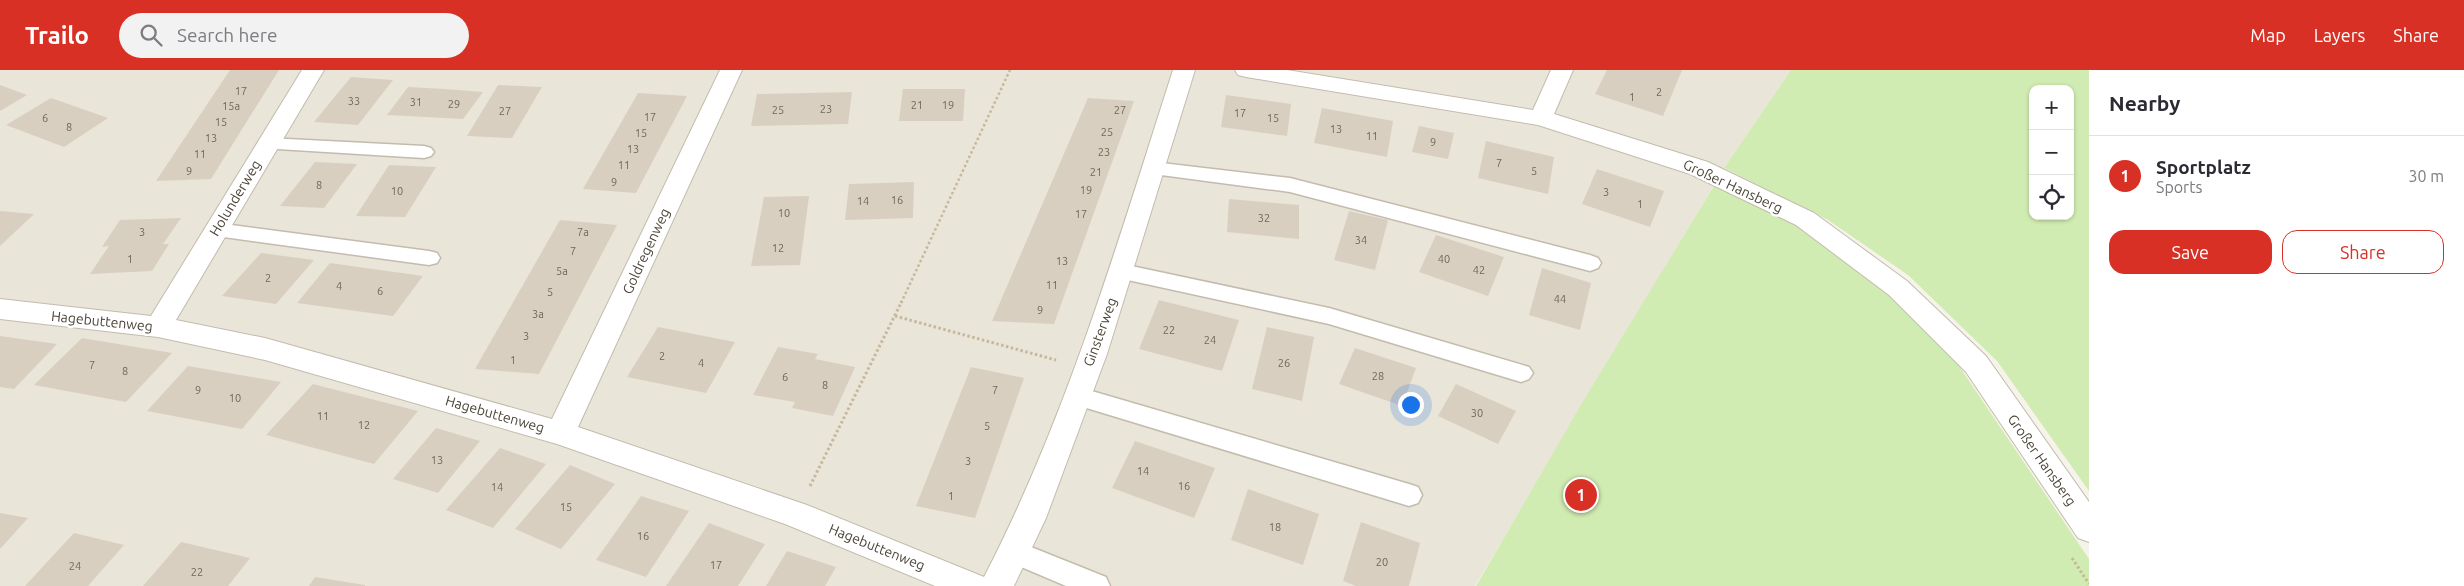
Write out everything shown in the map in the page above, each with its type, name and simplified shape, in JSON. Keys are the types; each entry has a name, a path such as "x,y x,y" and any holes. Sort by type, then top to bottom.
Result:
{"street":[{"name":"Holunderweg","path":"158,327 313,70"},
{"name":"Goldregenweg","path":"560,433 731,70"},
{"name":"Ginsterweg","path":"997,586 1016,553 1078,396 1122,272 1184,70"},
{"name":"Großer Hansberg","path":"1246,70 1541,118 1699,168 1804,219 1898,288 1976,364 2089,528"},
{"path":"1541,118 1562,70"},
{"name":"Hagebuttenweg","path":"0,309 158,327 265,350 560,433 796,514 972,586"}],"lane":[{"path":"268,144 424,152"},
{"path":"1153,168 1290,185 1590,263"},
{"path":"216,230 429,258"},
{"path":"1122,272 1329,316 1521,373"},
{"path":"1078,396 1409,495"},
{"path":"1016,553 1096,586"}],"path":[{"path":"796,514 895,316 1010,70"},
{"path":"895,316 1087,368"},
{"path":"2067,551 2089,584"}],"shaded area":[{"path":"0,70 1791,70 1724,168 1475,586 0,586"}],"green space":[{"path":"1791,70 2089,70 2089,491 1997,361 1908,275 1828,220 1724,168"},
{"path":"1715,184 1806,231 1887,287 1959,366 2089,559 2089,586 1476,586 1582,403"}],"building":[{"path":"230,70 279,70 211,179 156,181"},
{"path":"1607,70 1682,70 1663,116 1595,94"},
{"path":"351,77 393,80 358,125 314,122"},
{"path":"0,85 27,95 0,111"},
{"path":"498,85 542,87 512,138 467,136"},
{"path":"408,87 483,92 463,119 387,115"},
{"path":"903,89 965,89 963,121 899,121"},
{"path":"852,92 848,124 751,126 757,94"},
{"path":"638,93 687,96 636,193 583,189"},
{"path":"1226,95 1291,104 1287,136 1221,127"},
{"path":"51,98 108,118 64,147 6,125"},
{"path":"1088,98 1134,101 1054,324 992,321"},
{"path":"1322,108 1393,121 1387,157 1314,143"},
{"path":"1419,126 1454,133 1448,159 1412,152"},
{"path":"1486,141 1554,157 1548,194 1478,178"},
{"path":"315,162 357,164 324,208 280,206"},
{"path":"389,165 436,167 405,217 356,216"},
{"path":"1597,169 1664,191 1650,227 1582,204"},
{"path":"914,182 913,218 845,220 849,184"},
{"path":"809,196 800,265 751,266 764,197"},
{"path":"1229,199 1299,205 1299,239 1227,232"},
{"path":"0,211 34,214 0,246"},
{"path":"1349,211 1388,220 1375,270 1334,260"},
{"path":"181,218 163,244 169,244 152,271 90,274 109,246 102,247 120,220"},
{"path":"560,220 617,225 539,374 475,369"},
{"path":"1436,235 1504,257 1488,296 1419,272"},
{"path":"261,253 314,260 276,304 222,296"},
{"path":"330,263 423,276 393,316 297,303"},
{"path":"1542,268 1591,283 1580,330 1529,315"},
{"path":"1159,300 1239,320 1222,371 1139,349"},
{"path":"658,327 735,342 706,393 627,377"},
{"path":"1267,327 1314,337 1302,401 1252,389"},
{"path":"0,336 57,344 14,389 0,387"},
{"path":"82,338 172,353 126,402 34,385"},
{"path":"778,347 818,354 815,359 855,367 833,416 792,408 795,402 753,395"},
{"path":"1355,348 1416,368 1402,406 1339,384"},
{"path":"188,366 281,382 242,429 147,411"},
{"path":"971,367 1024,378 975,518 916,506"},
{"path":"313,384 418,411 374,464 266,435"},
{"path":"1456,384 1516,411 1498,444 1438,416"},
{"path":"436,428 480,441 438,493 393,479"},
{"path":"1135,441 1215,468 1194,518 1112,488"},
{"path":"500,448 546,464 493,528 446,510"},
{"path":"570,465 615,484 561,549 515,529"},
{"path":"1248,489 1319,514 1303,565 1231,540"},
{"path":"641,496 689,511 646,577 596,560"},
{"path":"0,513 28,518 0,549"},
{"path":"1361,522 1420,543 1409,586 1356,586 1343,581"},
{"path":"709,523 765,544 738,586 666,586"},
{"path":"74,533 124,545 88,586 25,586"},
{"path":"181,542 250,558 228,586 143,586"},
{"path":"787,551 836,567 825,586 766,586"},
{"path":"315,577 365,585 365,586 309,586"}],"place":[{"name":"Sportplatz","path":"1581,495"}]}
